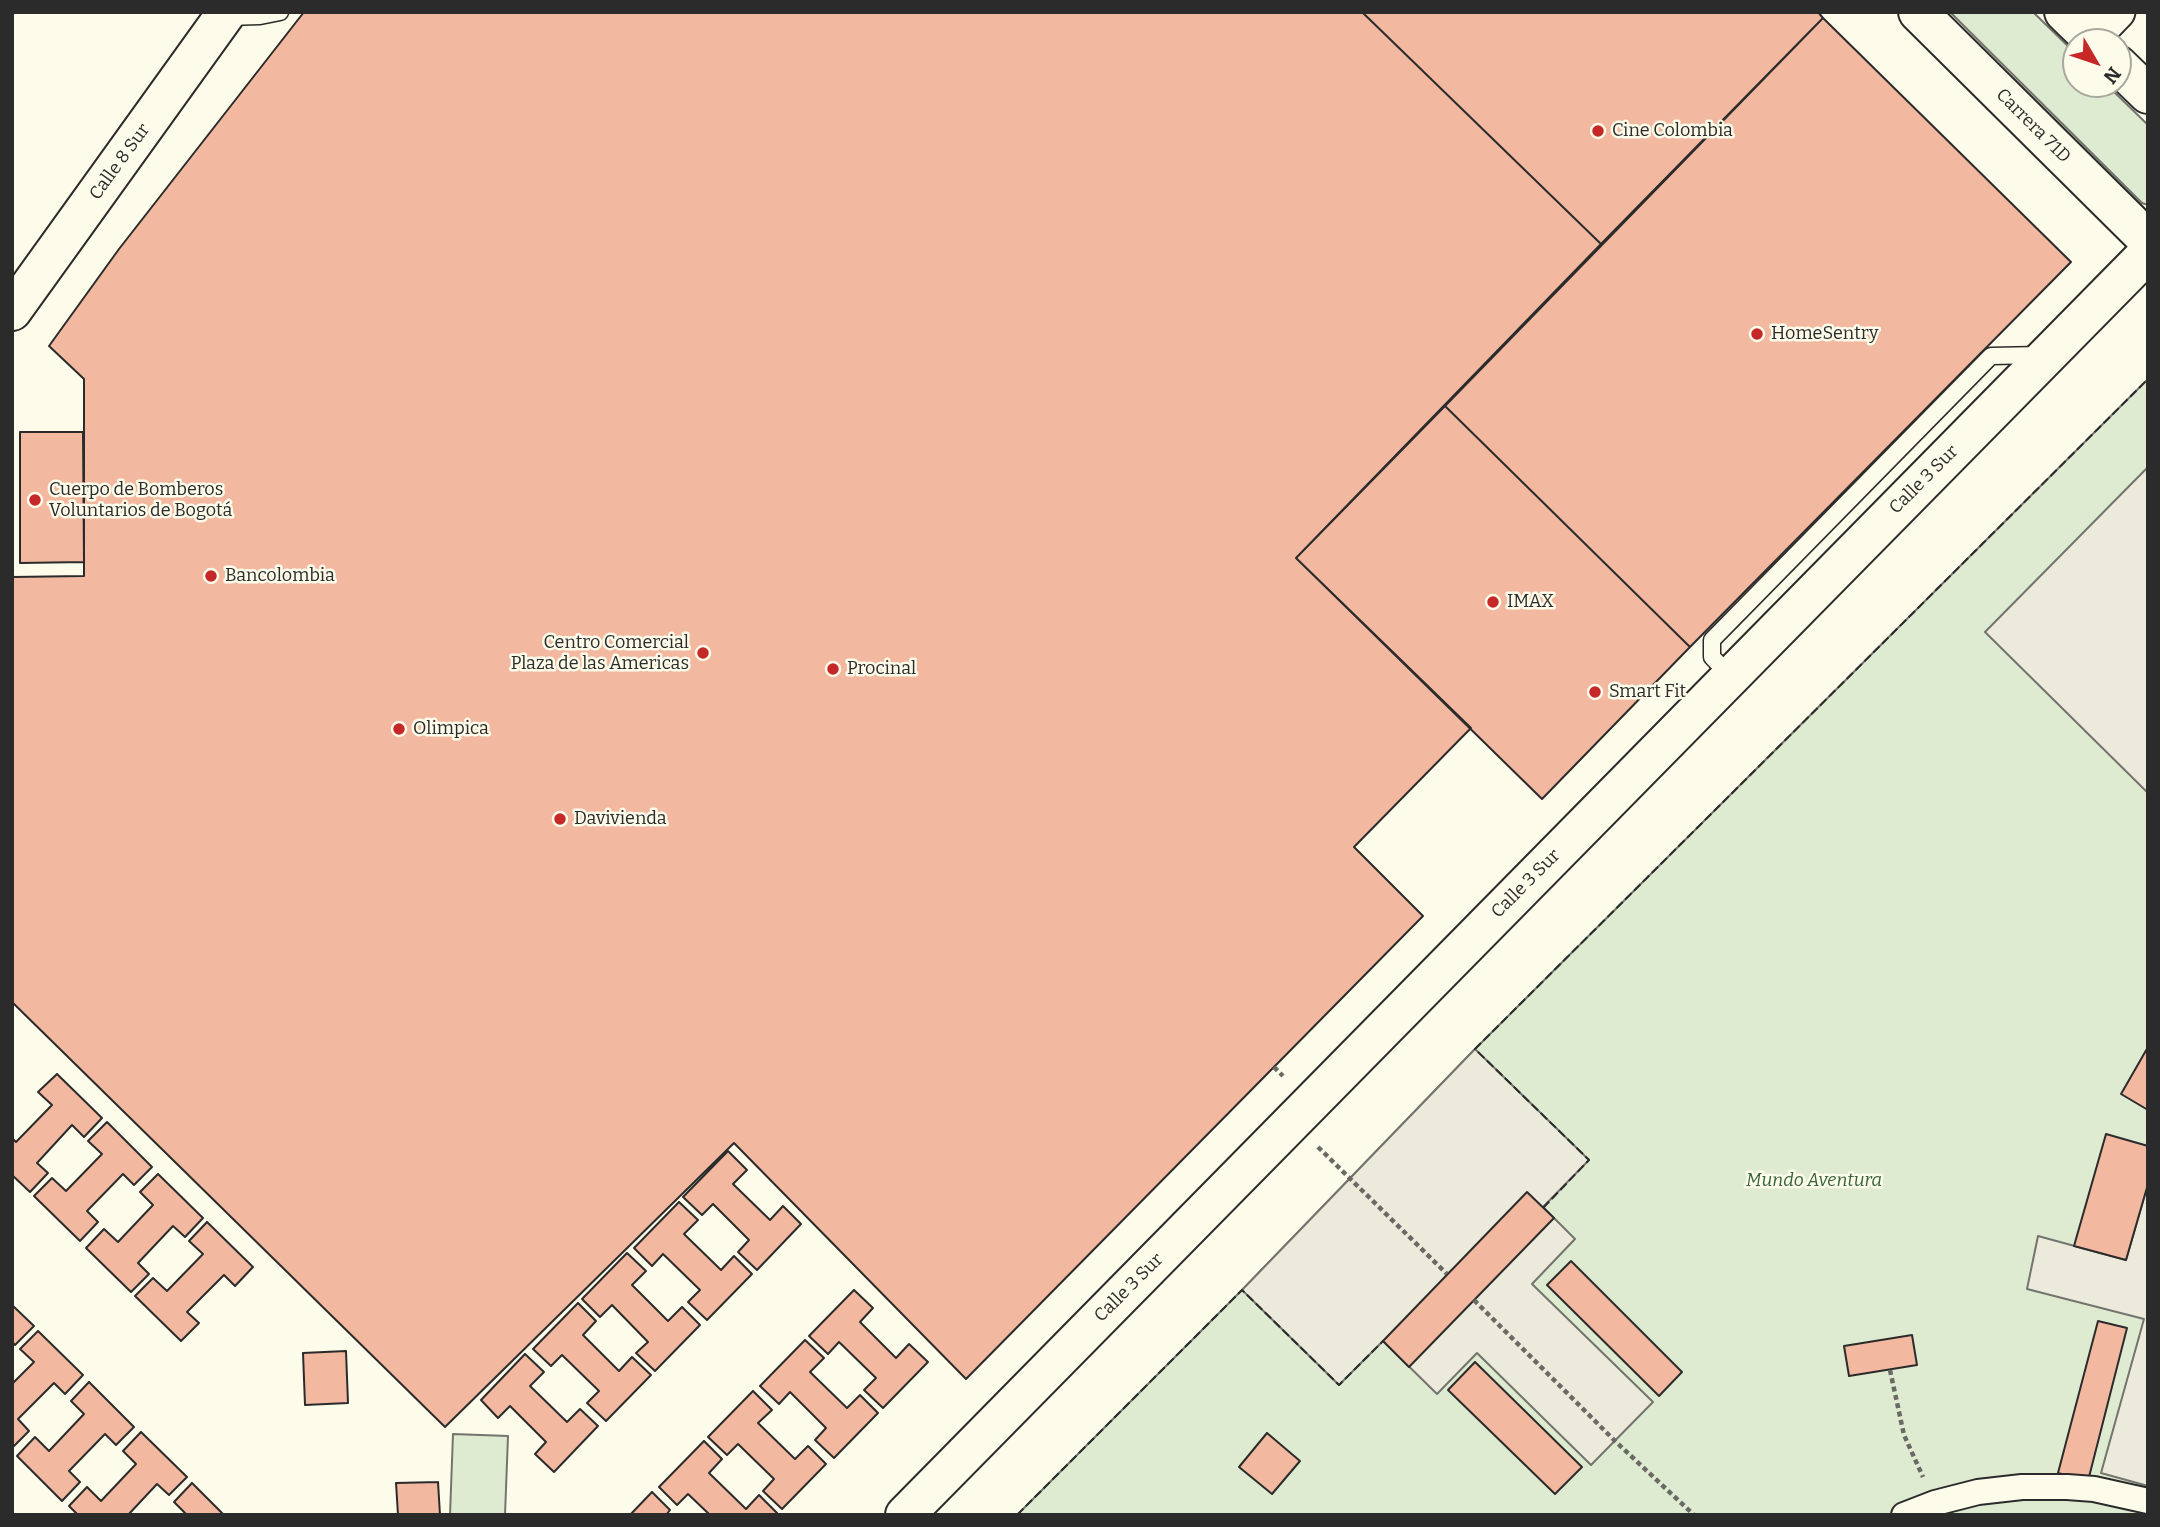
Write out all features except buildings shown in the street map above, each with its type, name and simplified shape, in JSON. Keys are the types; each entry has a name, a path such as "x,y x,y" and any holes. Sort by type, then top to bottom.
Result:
{"street":[{"name":"Carrera 71D","path":"1918,12 2148,240"},
{"path":"2064,12 2089,28"},
{"name":"Calle 8 Sur","path":"12,311 226,15"},
{"path":"2132,73 2148,94"},
{"name":"Calle 3 Sur","path":"905,1515 2148,253"},
{"path":"1904,1515 1935,1503 1978,1492 2022,1487 2094,1489 2148,1501"}],"lane":[{"path":"226,15 260,16 280,12"}],"path":[{"path":"1292,1122 1447,1274"},
{"path":"1474,1300 1615,1441 1694,1515"},
{"path":"1890,1370 1904,1435 1935,1503"}],"green space":[{"path":"1950,12 2033,12 2062,40 2062,98 2120,98 2148,125 2148,205 2142,203"},
{"name":"Mundo Aventura","path":"2148,379 2148,1515 1017,1515 1242,1290 1475,1049"},
{"path":"453,1434 508,1436 505,1515 450,1515"}],"shaded area":[{"path":"2148,467 2148,793 1985,632"},
{"path":"1475,1049 1589,1160 1543,1207 1575,1239 1532,1284 1653,1402 1591,1465 1477,1353 1437,1394 1383,1341 1339,1385 1242,1290"},
{"path":"2148,1184 2148,1486 2101,1473 2144,1319 2027,1289 2038,1236 2126,1260"}],"fence":[{"path":"1543,1208 1589,1160 1475,1049 2148,379"},
{"path":"1017,1515 1242,1290 1339,1385 1383,1341"}],"place":[{"name":"Cine Colombia","path":"1598,131"},
{"name":"HomeSentry","path":"1757,334"},
{"name":"Cuerpo de Bomberos Voluntarios de Bogotá","path":"35,500"},
{"name":"Bancolombia","path":"211,576"},
{"name":"IMAX","path":"1493,602"},
{"name":"Centro Comercial Plaza de las Americas","path":"703,653"},
{"name":"Procinal","path":"833,669"},
{"name":"Smart Fit","path":"1595,692"},
{"name":"Olimpica","path":"399,729"},
{"name":"Davivienda","path":"560,819"}]}
